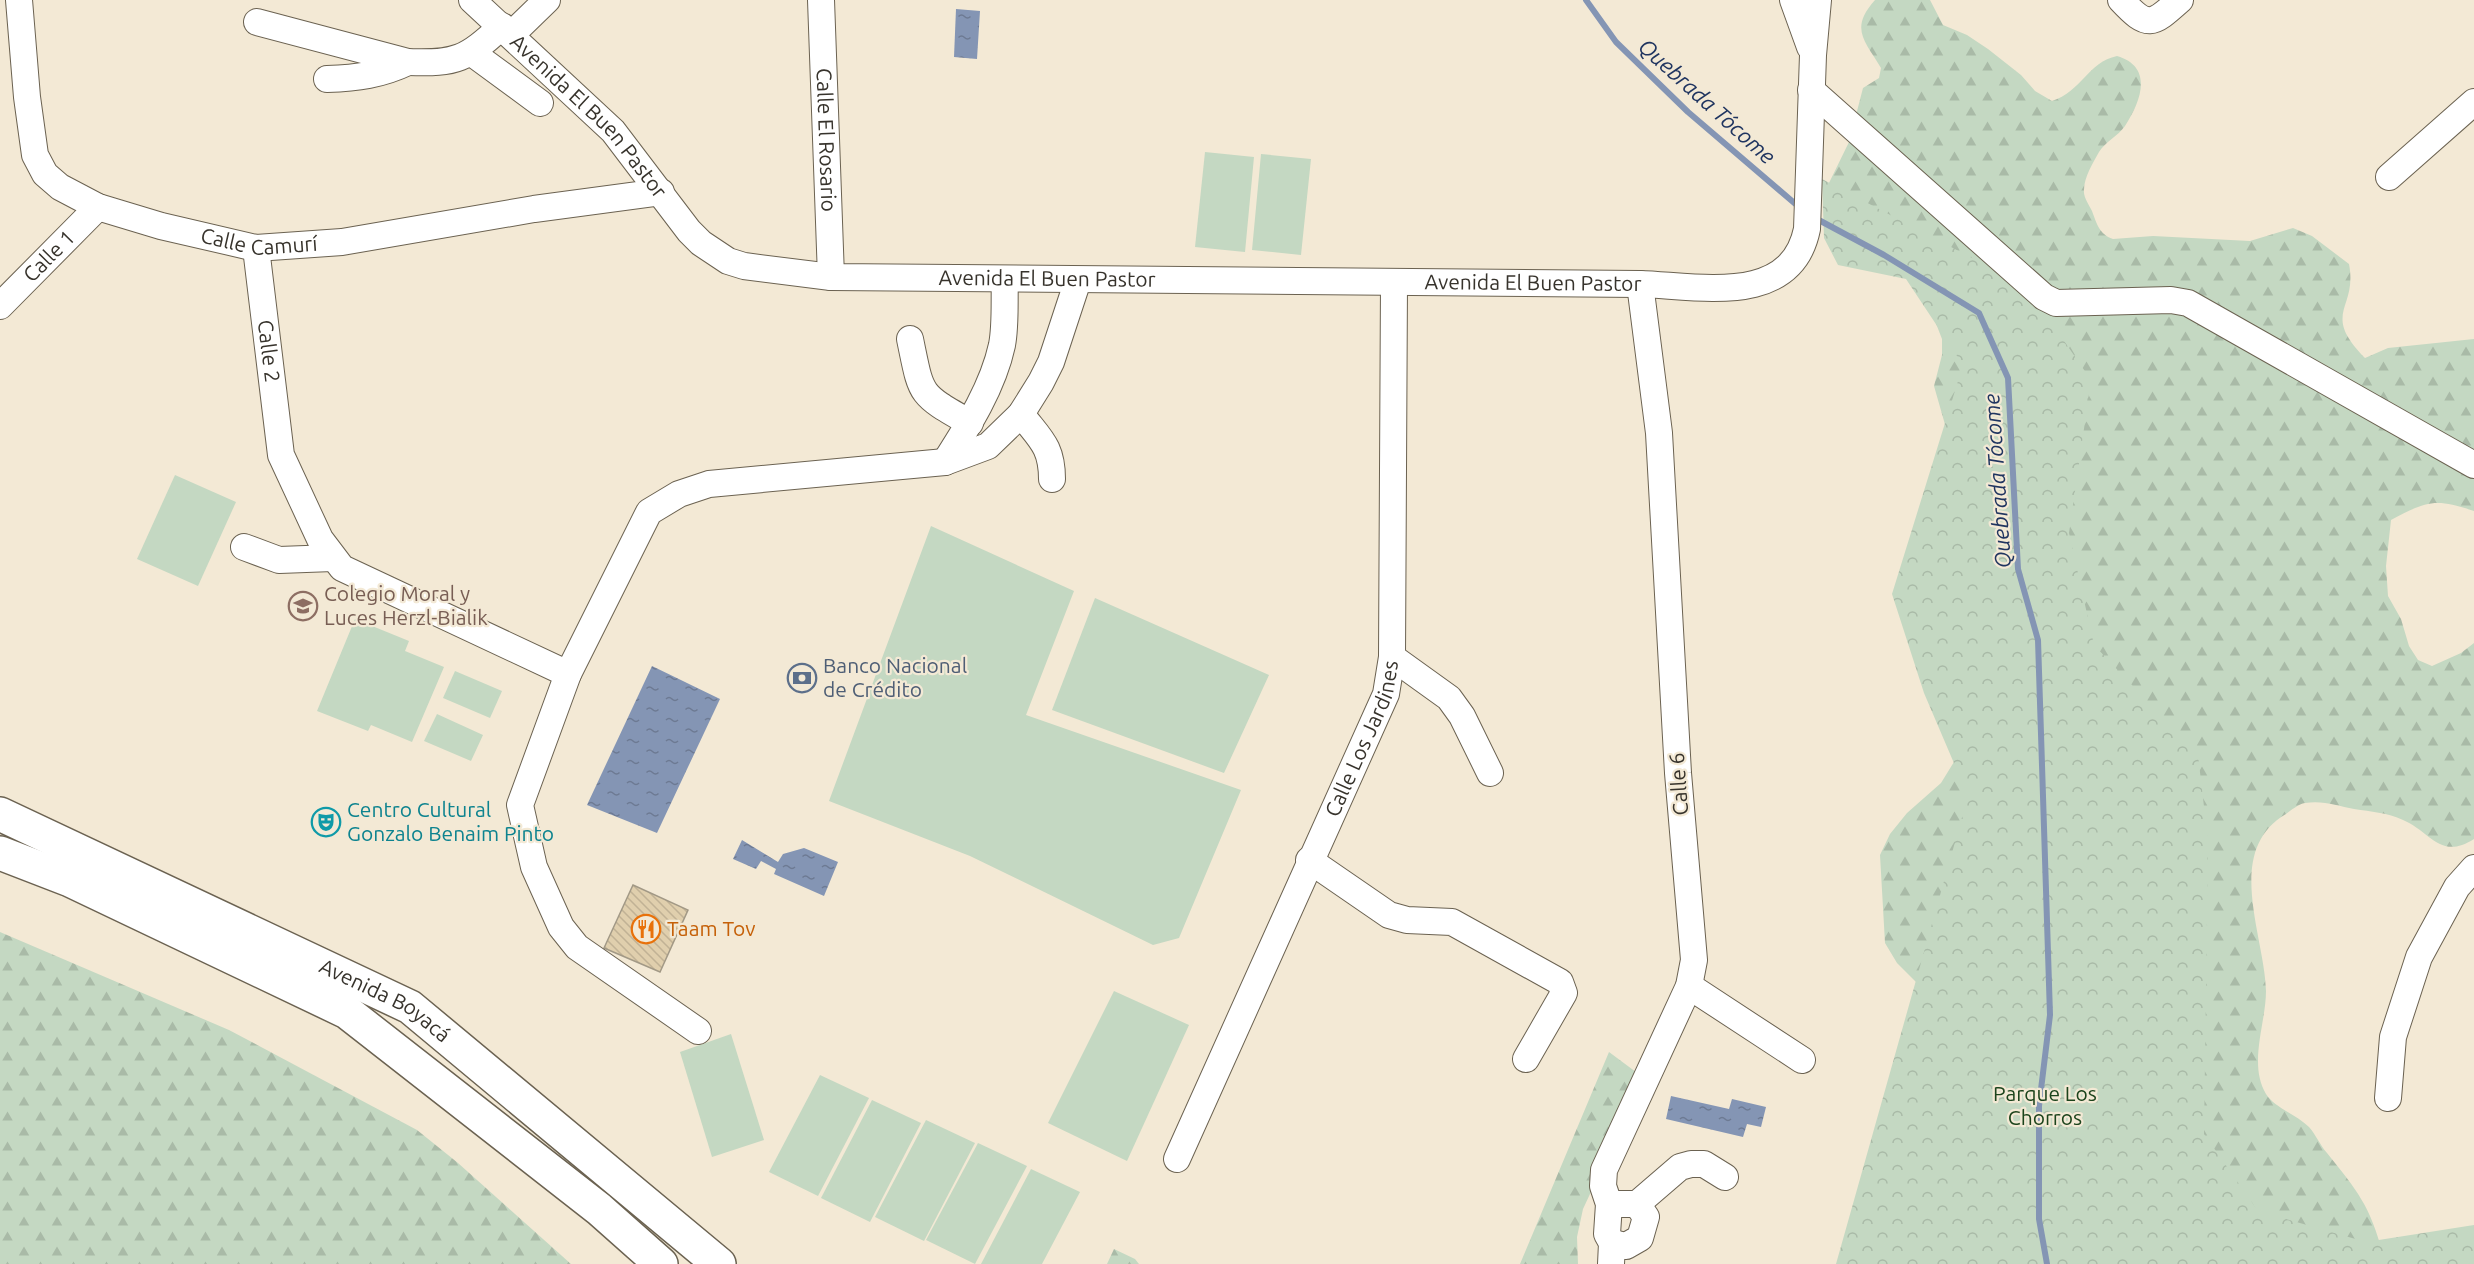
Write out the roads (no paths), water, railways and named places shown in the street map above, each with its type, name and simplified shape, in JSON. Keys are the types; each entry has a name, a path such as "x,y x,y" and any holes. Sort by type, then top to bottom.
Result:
{"highway":[{"name":"Avenida Boyacá","path":"0,813 410,1007 719,1264"},
{"name":"Avenida Boyacá","path":"0,853 70,880 347,1012 599,1209 661,1264"}],"street":[{"name":"Calle Camurí","path":"19,0 27,97 35,155 45,174 60,187 98,207 161,226 256,248 342,242 534,209 661,192"},
{"name":"Avenida El Buen Pastor","path":"472,0 507,30 613,131 689,231 728,261 744,266 831,278 1640,284 1735,287 1756,284 1785,272 1804,244 1807,229 1813,56 1818,0"},
{"path":"256,22 408,62 433,63 472,53 547,0"},
{"name":"Calle El Rosario","path":"821,0 831,278"},
{"path":"1793,0 1813,56"},
{"path":"2129,9 2150,21 2160,18 2180,0"},
{"path":"472,53 540,104"},
{"path":"327,79 386,73 408,62"},
{"path":"1812,90 2044,297 2056,303 2170,300 2188,303 2474,465"},
{"path":"2389,177 2474,102"},
{"name":"Calle 1","path":"0,306 98,207"},
{"name":"Calle 2","path":"256,248 281,455 320,539 333,558"},
{"path":"945,462 970,423 989,382 1002,344 1005,279"},
{"path":"698,1031 577,947 561,927 534,867 520,805 568,674 649,512 679,494 709,484 945,462 988,446 1021,414 1050,362 1078,280"},
{"name":"Calle Los Jardines","path":"1177,1160 1309,860 1386,694 1392,657 1394,283"},
{"name":"Calle 6","path":"1611,1254 1606,1222 1609,1204 1603,1186 1604,1170 1689,986 1694,960 1678,773 1659,433 1640,284"},
{"path":"910,339 920,387 930,399 970,423"},
{"path":"1021,414 1052,458 1052,479"},
{"path":"244,547 279,560 333,558 342,568 568,674"},
{"path":"1392,657 1449,698 1462,716 1490,773"},
{"path":"1309,860 1389,915 1407,920 1452,922 1560,981 1564,993 1527,1059"},
{"path":"2388,1098 2393,1037 2420,957 2457,886 2474,868"},
{"path":"1689,986 1802,1060"},
{"path":"1609,1204 1637,1204 1680,1167 1704,1164 1725,1177"},
{"path":"1611,1254 1641,1238 1646,1218 1637,1204"}],"water":[{"path":"956,9 980,11 977,59 954,57"},
{"path":"652,666 720,699 657,833 587,805"},
{"path":"742,840 778,862 783,854 804,848 838,862 824,896 774,874 776,869 761,861 756,869 733,859"},
{"path":"1671,1096 1729,1109 1732,1099 1766,1107 1761,1127 1747,1124 1743,1137 1666,1119"}],"waterway":[{"name":"Quebrada Tócome","path":"1586,0 1616,42 1688,112 1799,207"},
{"name":"Quebrada Tócome","path":"1815,218 1884,255 1979,313 2008,378 2018,569 2038,640 2050,1015 2039,1106 2039,1219 2047,1264"}],"place":[{"name":"Colegio Moral y Luces Herzl-Bialik","path":"303,606"},
{"name":"Banco Nacional de Crédito","path":"802,678"},
{"name":"Centro Cultural Gonzalo Benaim Pinto","path":"326,822"},
{"name":"Taam Tov","path":"646,929"}],"park label":[{"name":"Parque Los Chorros","path":"2045,1106"}]}
